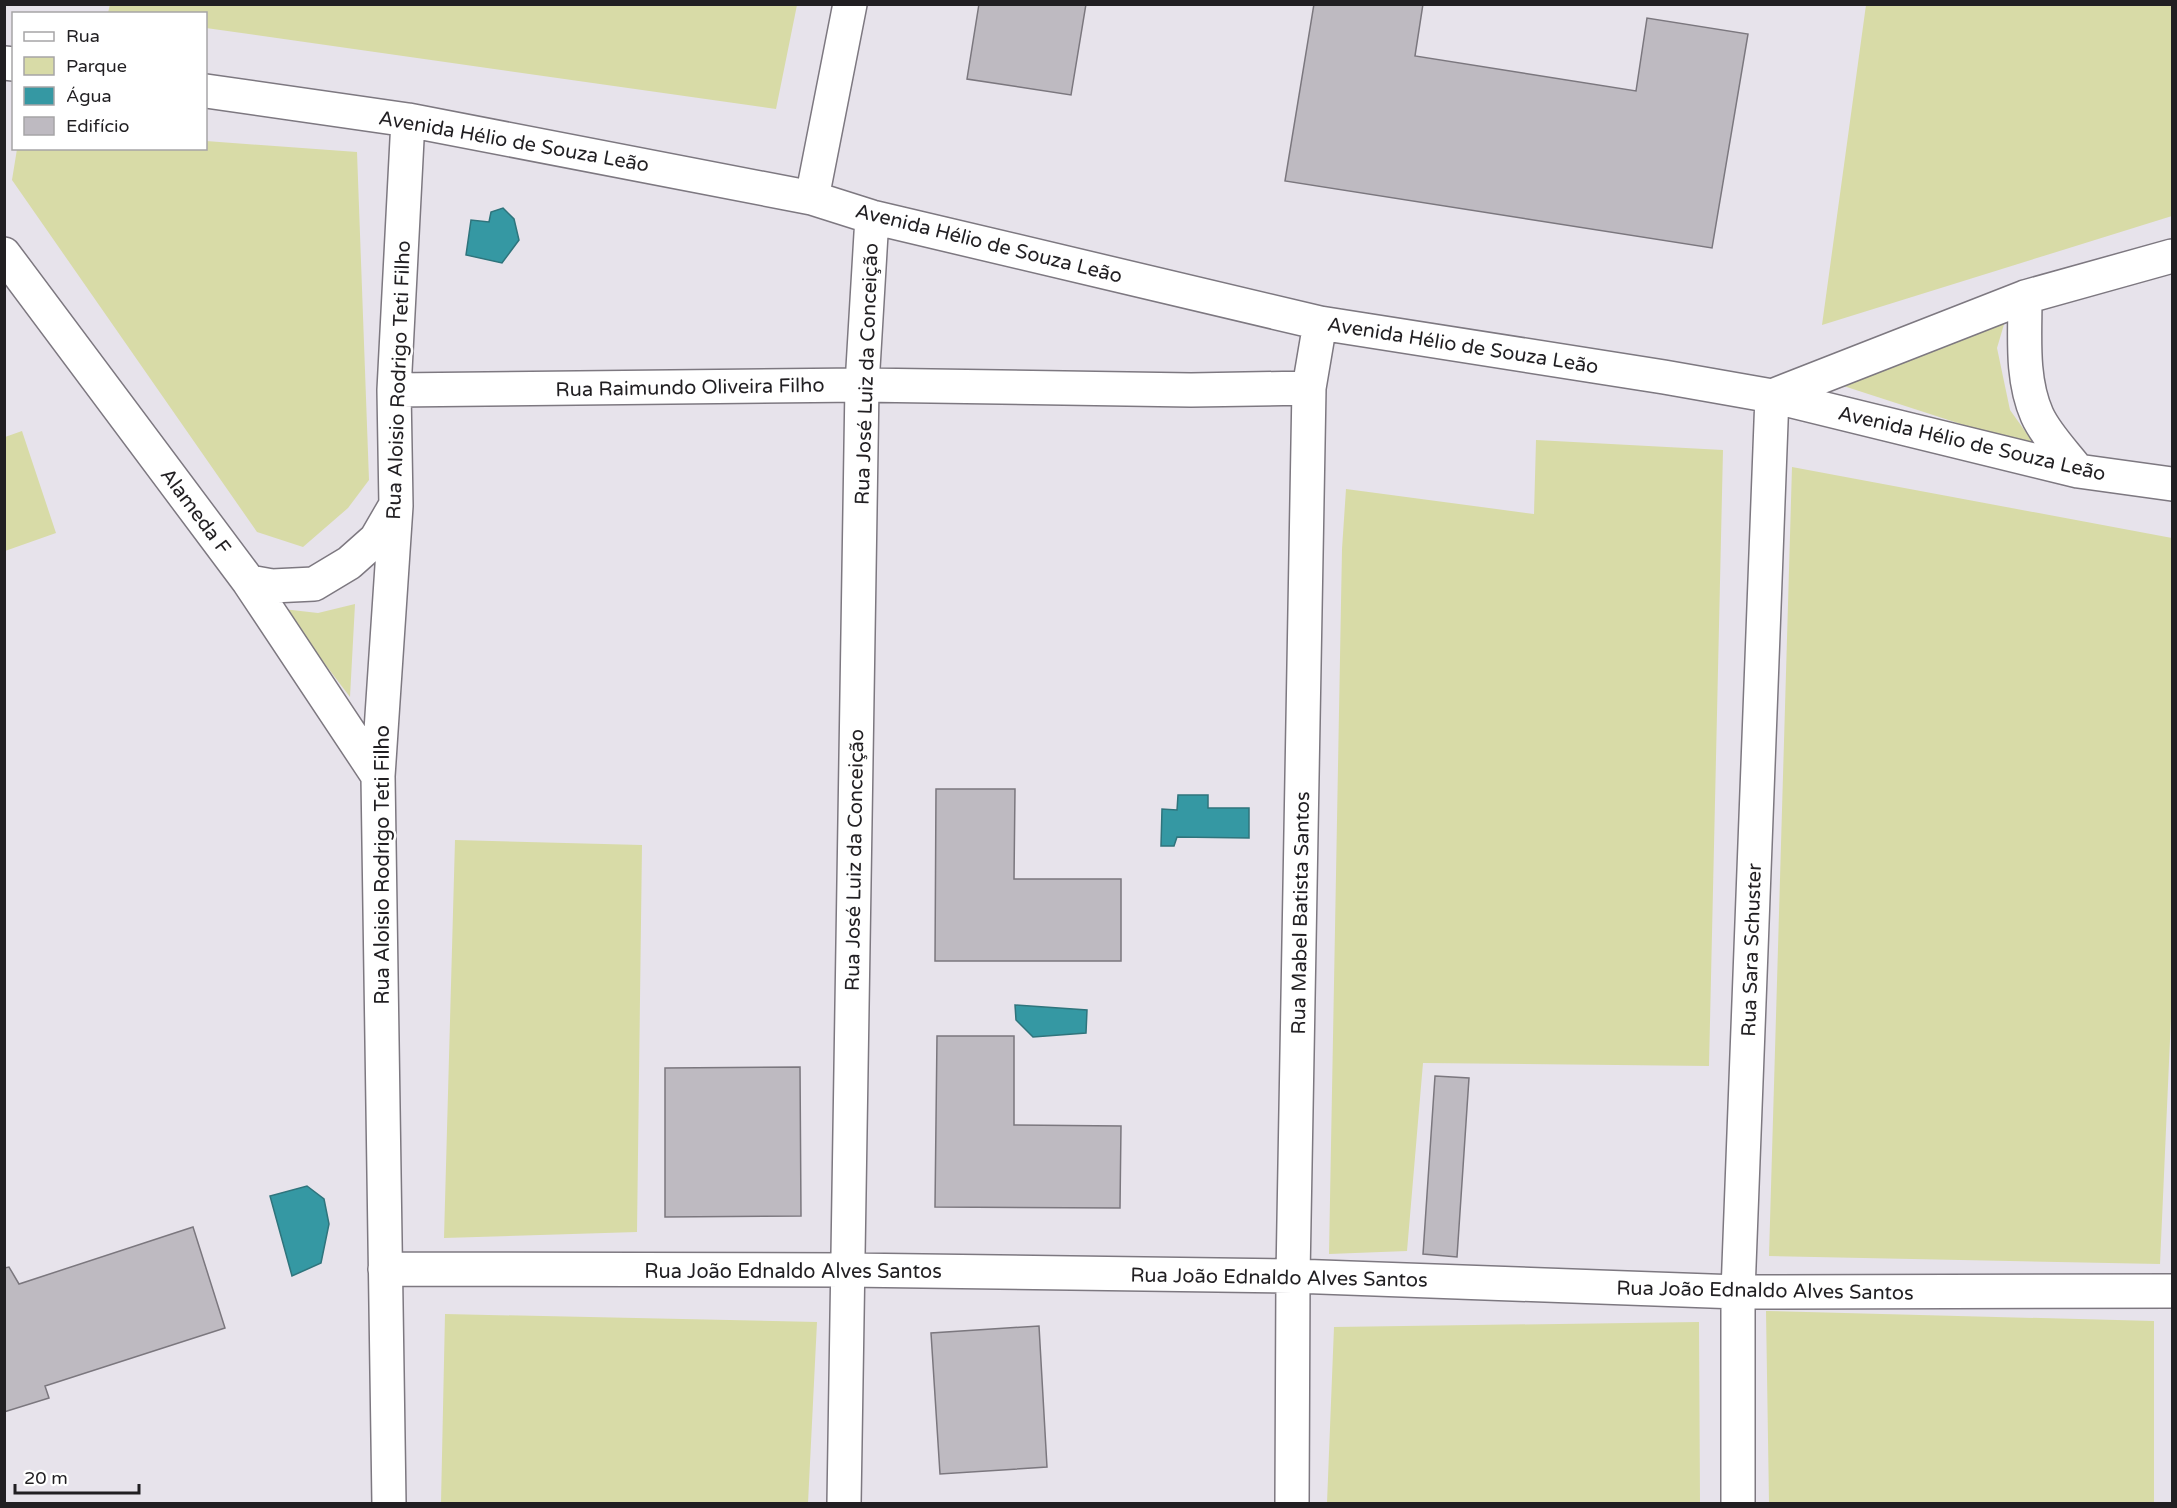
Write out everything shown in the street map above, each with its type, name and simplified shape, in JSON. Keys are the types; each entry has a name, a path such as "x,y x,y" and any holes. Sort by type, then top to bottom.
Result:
{"street":[{"path":"812,198 850,4"},
{"name":"Avenida Hélio de Souza Leão","path":"207,91 408,120 812,198 872,217 1320,323 1772,396 2078,471 2172,484"},
{"name":"Rua Aloisio Rodrigo Teti Filho","path":"389,1503 378,776 396,506 394,390 408,120"},
{"name":"Rua José Luiz da Conceição","path":"844,1503 862,385 872,217"},
{"name":"Alameda F","path":"4,254 249,582 378,776"},
{"name":"Avenida Hélio de Souza Leão","path":"1772,396 2025,297 2172,256"},
{"path":"2025,297 2025,370 2037,417 2078,471"},
{"name":"Rua Mabel Batista Santos","path":"1292,1503 1293,1276 1309,388 1320,323"},
{"name":"Rua Raimundo Oliveira Filho","path":"394,390 862,385 1191,390 1309,388"},
{"name":"Rua Sara Schuster","path":"1738,1503 1738,1292 1772,396"},
{"path":"249,582 272,586 314,584 349,563 376,539 396,506"},
{"name":"Rua João Ednaldo Alves Santos","path":"385,1269 847,1270 1293,1276 1738,1292 2172,1291"}],"green space":[{"path":"110,4 797,4 776,109 207,28 207,12 108,12"},
{"path":"1866,5 2172,5 2172,216 1822,325"},
{"path":"207,141 357,152 369,480 348,508 303,547 257,532 12,180 17,150 207,150"},
{"path":"2005,321 1997,348 2010,410 2038,449 1822,379"},
{"path":"22,431 56,533 5,551 5,437"},
{"path":"1536,440 1723,450 1709,1066 1423,1063 1407,1251 1329,1254 1342,549 1346,489 1534,514"},
{"path":"1792,467 2172,538 2172,995 2160,1264 1769,1256"},
{"path":"355,604 350,697 283,609 318,613"},
{"path":"455,840 642,845 637,1232 444,1238"},
{"path":"1766,1311 2154,1321 2154,1503 1769,1503"},
{"path":"445,1314 817,1322 808,1503 441,1503"},
{"path":"1699,1322 1700,1503 1327,1503 1334,1327"}],"water":[{"path":"503,208 514,219 519,240 502,263 466,255 471,220 489,222 491,212"},
{"path":"1178,795 1208,795 1208,808 1249,808 1249,838 1177,837 1174,846 1161,846 1162,809 1177,810"},
{"path":"1015,1005 1087,1010 1086,1033 1033,1037 1016,1020"},
{"path":"307,1186 324,1199 329,1224 321,1263 292,1276 270,1196"}],"building":[{"path":"979,4 1086,4 1071,95 967,79"},
{"path":"1314,4 1423,4 1415,56 1636,91 1647,18 1748,34 1712,248 1285,181"},
{"path":"936,789 1015,789 1014,879 1121,879 1121,961 935,961"},
{"path":"937,1036 1014,1036 1014,1125 1121,1126 1120,1208 935,1207"},
{"path":"800,1067 801,1216 665,1217 665,1068"},
{"path":"1435,1076 1469,1078 1457,1257 1423,1254"},
{"path":"193,1227 225,1328 45,1386 49,1398 4,1412 4,1268 9,1267 19,1284"},
{"path":"1039,1326 1047,1467 940,1474 931,1333"}]}
